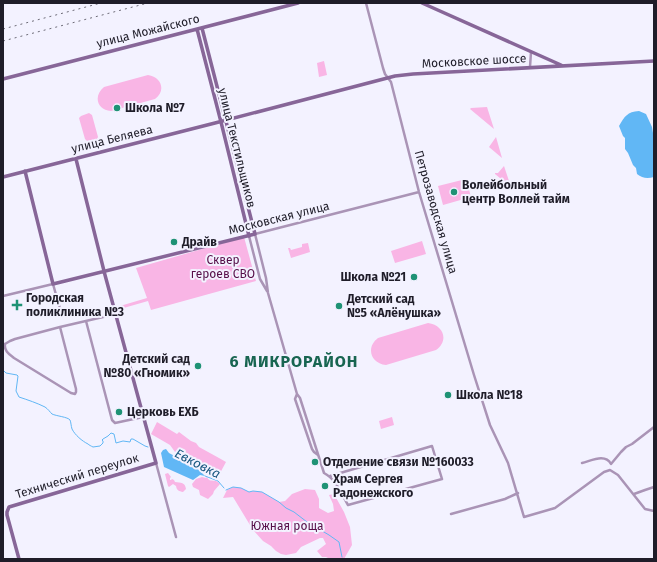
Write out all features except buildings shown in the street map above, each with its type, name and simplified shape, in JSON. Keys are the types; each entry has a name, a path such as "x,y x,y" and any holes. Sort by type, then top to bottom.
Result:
{"street":[{"name":"улица Можайского","path":"3,79 298,3"},
{"name":"Петрозаводская улица","path":"366,3 376,45 385,74 390,82 419,192 474,375 490,425 508,463 524,516 555,508 604,472 610,470"},
{"name":"Московское шоссе","path":"422,3 562,66"},
{"name":"улица Текстильщиков","path":"202,28 266,278 268,293 297,394 300,398 324,473 330,476 335,482 348,505 442,479 432,446 330,476"},
{"name":"улица Текстильщиков","path":"197,29 260,279 268,293"},
{"path":"530,67 531,52"},
{"name":"Московское шоссе","path":"226,120 388,78 413,74 654,61"},
{"name":"улица Беляева","path":"3,177 226,120"},
{"path":"76,158 104,271 176,537"},
{"path":"25,171 62,316"},
{"name":"Московская улица","path":"3,296 249,236 419,192"},
{"path":"260,279 266,278"},
{"path":"60,327 76,389 75,394 14,358 6,351 4,344 16,339 60,327 116,314"},
{"path":"86,321 112,420 115,423 143,417"},
{"name":"улица Текстильщиков","path":"297,394 295,399 312,449 319,455"},
{"path":"610,464 626,447 654,427"},
{"path":"582,463 603,458 607,459 610,464 610,470 618,475 645,509 654,511"},
{"name":"Технический переулок","path":"19,559 6,512 9,507 156,463"},
{"path":"634,494 654,488"},
{"path":"451,514 506,499 518,493"}],"green space":[{"path":"324,61 327,75 319,77 317,63"},
{"path":"148,75 157,78 161,85 161,92 155,99 111,111 102,108 98,102 98,94 104,87"},
{"path":"487,107 494,129 470,109"},
{"path":"89,113 92,115 98,137 97,139 87,141 85,139 79,118"},
{"path":"496,137 502,158 489,147"},
{"path":"504,166 511,187 495,174 498,173"},
{"name":"Волейбольный центр Воллей тайм","path":"466,179 471,197 443,205 438,186"},
{"name":"Сквер героев СВО","path":"244,237 256,281 151,310 148,301 120,309 120,306 147,298 136,268"},
{"path":"422,241 426,254 395,263 391,251"},
{"path":"308,243 310,252 291,258 288,248 291,250 302,247 302,244"},
{"path":"428,323 438,327 443,334 442,342 436,350 386,365 381,364 373,358 371,350 372,346 378,338"},
{"path":"392,417 394,425 381,429 379,421"},
{"path":"157,422 177,434 179,432 196,443 199,447 226,462 219,475 175,452 170,445 151,434"},
{"path":"168,473 171,477 170,480 172,479 175,482 185,485 186,489 183,492 178,490 173,484 169,487 168,486 165,474"},
{"path":"207,477 208,479 216,481 220,484 208,499 200,495 199,490 193,487 192,484 196,479"},
{"name":"Южная роща","path":"233,487 241,488 249,492 262,492 279,502 285,501 292,494 305,489 315,490 319,499 319,508 328,513 334,511 329,495 334,494 350,527 352,545 344,559 330,559 322,557 317,551 326,544 323,538 301,547 296,553 286,555 281,554 263,541 253,530 233,497 223,498 227,490"}],"water":[{"path":"639,111 646,114 654,134 654,177 651,178 645,178 637,174 636,168 625,149 625,138 619,126 627,115 632,112"},
{"path":"166,449 169,453 197,468 205,476 200,475 193,480 164,467 161,453"}],"waterway":[{"name":"Евковка","path":"3,370 6,373 18,376 16,391 19,397 45,407 52,414 69,419 75,433 81,440 91,446 100,446 103,443 102,440 111,433 114,434 116,443 123,441 130,442 131,439 133,439 148,447"},
{"name":"Евковка","path":"205,476 218,481 224,488"},
{"name":"Евковка","path":"226,490 233,487 241,488 249,492 262,492 339,542 342,557"}],"railway":[{"path":"3,29 101,3"},
{"path":"3,41 148,3"}],"place":[{"name":"Школа №7","path":"117,108"},
{"name":"Волейбольный центр Воллей тайм","path":"454,192"},
{"name":"Драйв","path":"174,242"},
{"name":"Школа №21","path":"414,277"},
{"name":"Городская поликлиника №3","path":"17,305"},
{"name":"Детский сад №5 «Алёнушка»","path":"339,306"},
{"name":"Детский сад №80 «Гномик»","path":"198,366"},
{"name":"Школа №18","path":"448,395"},
{"name":"Церковь ЕХБ","path":"119,412"},
{"name":"Отделение связи №160033","path":"315,462"},
{"name":"Храм Сергея Радонежского","path":"325,486"}],"district":[{"name":"6 МИКРОРАЙОН","path":"294,361"}]}
